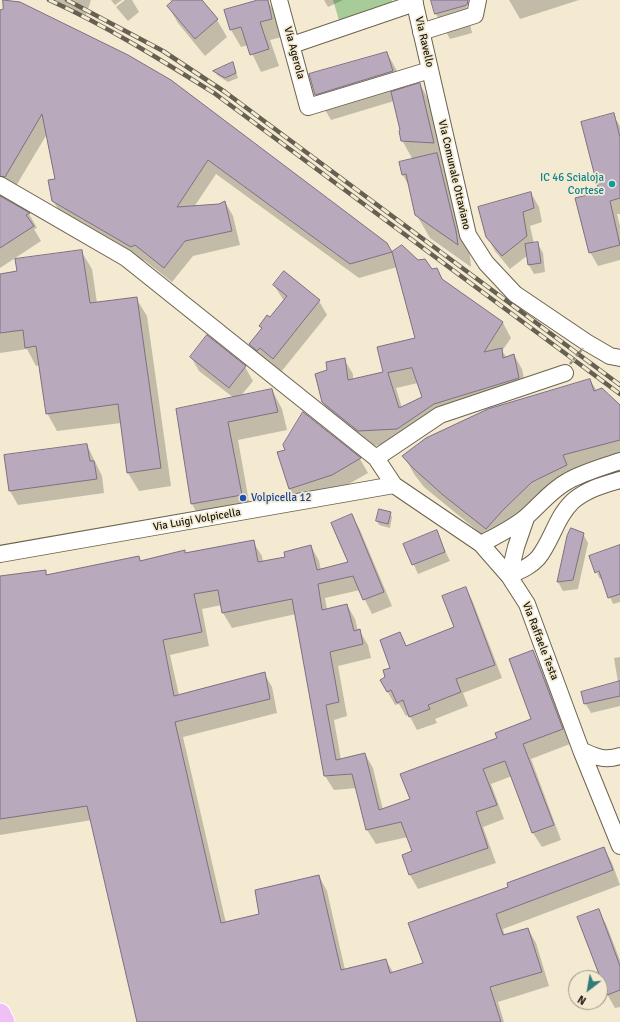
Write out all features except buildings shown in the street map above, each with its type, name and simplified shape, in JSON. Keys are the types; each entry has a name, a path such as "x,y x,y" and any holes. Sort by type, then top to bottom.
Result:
{"main road":[{"path":"0,1014 4,1022"}],"street":[{"name":"Via Agerola","path":"278,0 292,45 308,107 431,77"},
{"path":"421,32 475,15 478,0"},
{"path":"292,45 414,2"},
{"name":"Via Ravello","path":"414,2 431,77"},
{"name":"Via Comunale Ottaviano","path":"431,77 468,235 486,263 520,298 586,342 610,356 620,358"},
{"path":"0,185 126,258 376,458 394,486"},
{"path":"376,458 440,415 568,368"},
{"path":"481,544 526,518 550,494 568,481 588,472 620,461"},
{"path":"509,576 526,568 537,559 557,523 572,502 591,489 620,480"},
{"name":"Via Raffaele Testa","path":"394,486 481,544 509,576 527,604 581,750 619,836"},
{"name":"Via Luigi Volpicella","path":"0,554 394,486"},
{"path":"509,576 516,547 526,518"},
{"path":"581,750 601,758 609,759 620,756"}],"path":[{"path":"568,368 583,348"}],"green space":[{"path":"333,0 392,0 393,4 339,20"}],"railway":[{"path":"49,0 113,32 214,93 620,394"},
{"path":"67,0 163,51 225,92 620,385"}],"place":[{"name":"IC 46 Scialoja Cortese","path":"612,184"},
{"name":"Volpicella 12","path":"243,498"}]}
